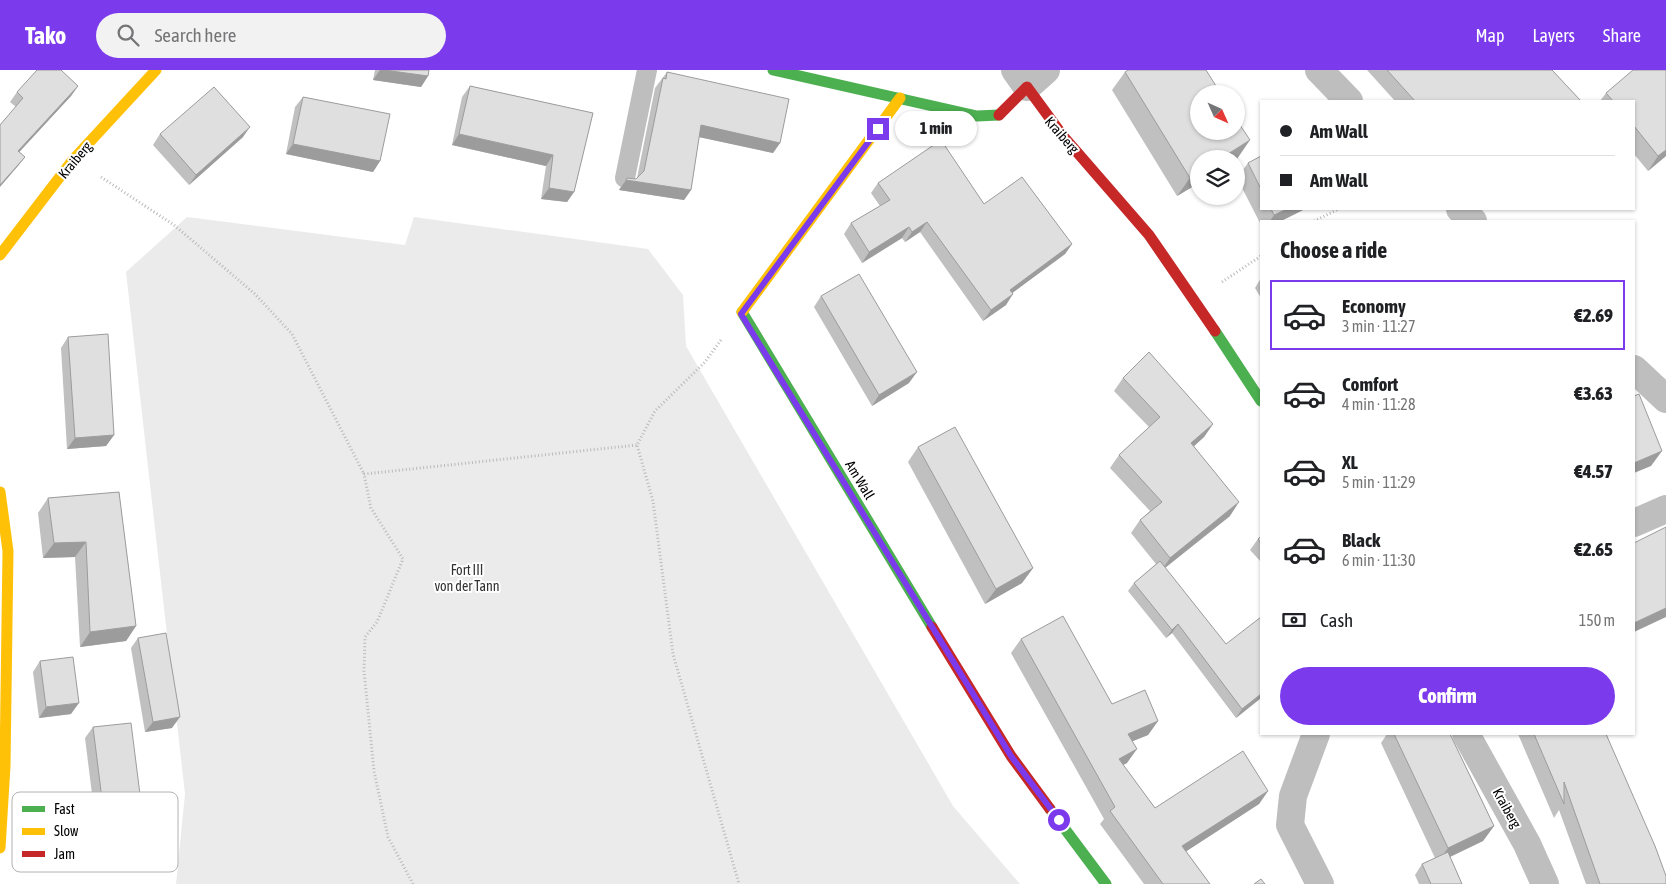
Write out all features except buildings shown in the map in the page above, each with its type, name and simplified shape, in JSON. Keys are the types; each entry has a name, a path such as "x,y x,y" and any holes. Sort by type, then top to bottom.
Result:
{"street":[{"name":"Kraiberg","path":"0,256 72,161 156,70"},
{"name":"Kraiberg","path":"773,70 977,116 998,116 1029,76"},
{"path":"1319,70 1349,100"},
{"name":"Kraiberg","path":"1029,76 1042,112 1132,214 1195,300 1260,399"},
{"path":"741,314 900,98"},
{"path":"1461,210 1472,220"},
{"name":"Am Wall","path":"741,314 1011,756 1106,884"},
{"path":"1635,370 1666,399"},
{"path":"0,492 8,552 5,766 0,848"},
{"path":"1635,523 1666,509"},
{"path":"1316,735 1293,796 1290,825 1320,884"},
{"name":"Kraiberg","path":"1467,735 1527,844 1545,884"}],"lane":[{"path":"625,178 647,70"}],"path":[{"path":"72,161 112,184 174,225 255,294 280,320 292,334 364,474 371,508 403,559 377,622 365,637 364,671 374,771 388,837 413,884"},
{"path":"1316,220 1337,210"},
{"path":"1195,300 1260,257"},
{"path":"739,884 673,654 654,502 637,445 655,411 705,362 741,314"},
{"path":"364,474 637,445"}],"green space":[{"name":"Fort III von der Tann","path":"187,217 405,245 414,217 648,249 683,295 686,346 953,806 1020,884 176,884 185,794 126,272"}],"traffic: fast":[{"path":"773,70 977,116 999,115"},
{"path":"742,312 932,627"},
{"path":"1215,331 1260,399"},
{"path":"1050,809 1106,884"}],"traffic: slow":[{"path":"0,255 72,161 156,70"},
{"path":"742,312 900,98"},
{"path":"0,492 8,551 5,766 0,848"}],"traffic: jam":[{"path":"999,115 1027,87 1063,136 1149,235 1215,331"},
{"path":"932,627 1011,756 1050,809"}],"route":[{"path":"878,129 741,314 1011,756 1059,820"}]}
